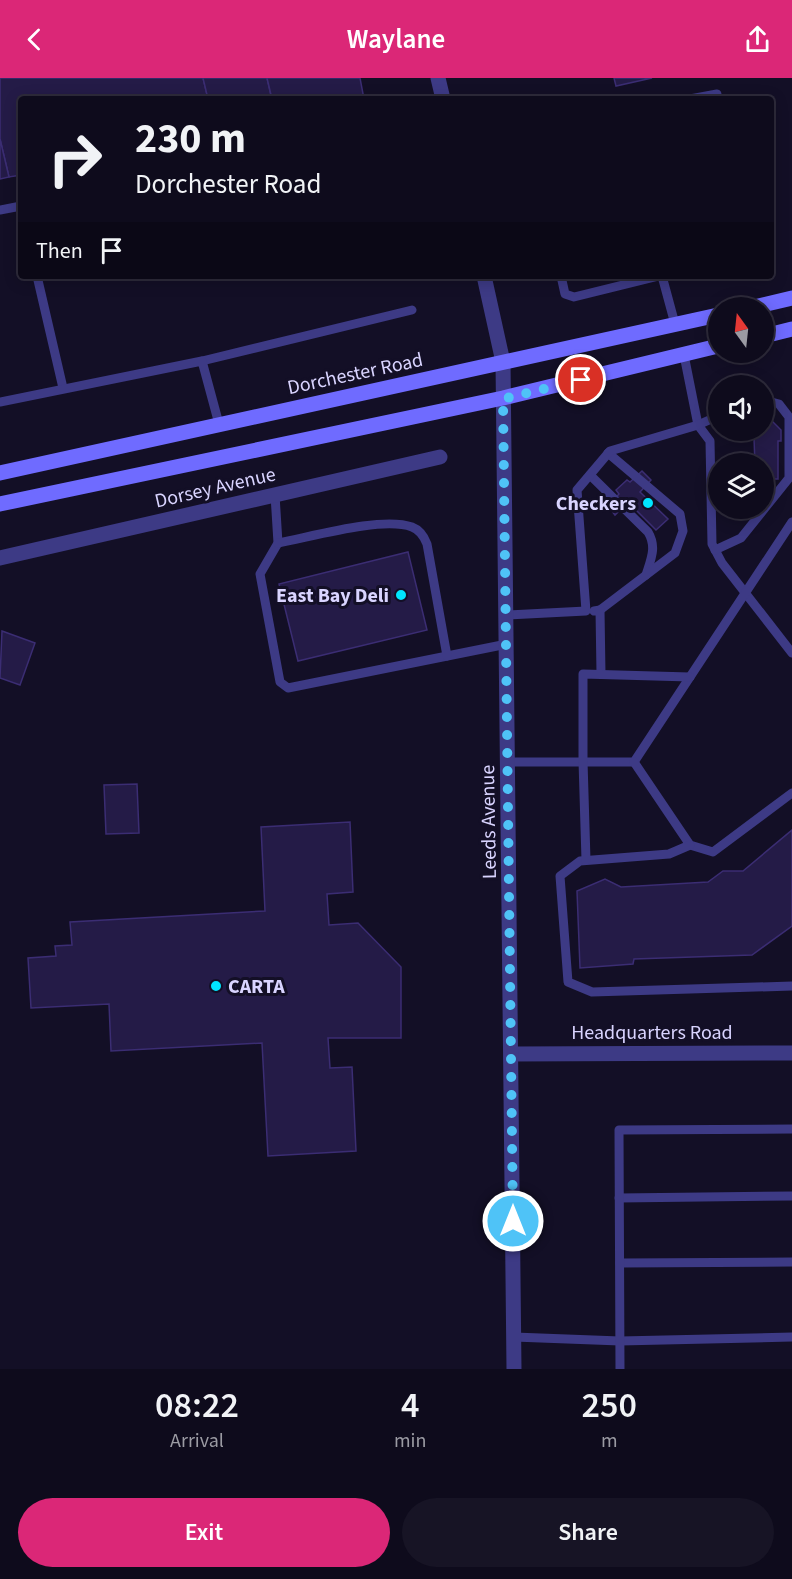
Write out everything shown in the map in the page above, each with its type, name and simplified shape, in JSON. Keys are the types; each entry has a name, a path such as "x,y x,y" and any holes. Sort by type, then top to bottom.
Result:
{"main road":[{"path":"774,302 792,298"},
{"name":"Dorchester Road","path":"0,472 708,317"},
{"path":"774,334 792,329"},
{"path":"0,504 503,399 708,349"}],"street":[{"path":"438,78 442,96"},
{"name":"Leeds Avenue","path":"485,279 503,362 514,1369"},
{"name":"Dorsey Avenue","path":"0,558 440,457"},
{"name":"Headquarters Road","path":"512,1054 792,1053"}],"lane":[{"path":"704,96 717,93"},
{"path":"0,210 18,207"},
{"path":"38,279 63,388"},
{"path":"562,279 565,294 574,297 649,279"},
{"path":"662,279 675,324"},
{"path":"0,402 202,361 412,310"},
{"path":"684,355 698,424 710,441 712,544 722,563 792,653"},
{"path":"202,361 219,424"},
{"path":"715,550 741,538 789,478 789,417 779,404 774,403"},
{"path":"585,611 577,490 610,450 708,420"},
{"path":"507,615 600,610 675,553 683,531 680,514 608,453"},
{"path":"590,475 648,532 654,542 646,575"},
{"path":"275,495 278,543 260,574 280,682 288,688 507,644"},
{"path":"634,762 792,522"},
{"path":"278,543 364,526 399,524 413,527 422,534 427,544 447,656"},
{"path":"600,610 601,674"},
{"path":"586,860 583,674 690,677"},
{"path":"508,762 634,762"},
{"path":"634,762 690,845 712,852 792,793"},
{"path":"690,845 669,854 580,861 560,876 568,982 592,992 792,986"},
{"path":"620,1369 619,1130 792,1129"},
{"path":"620,1198 792,1196"},
{"path":"620,1263 792,1262"},
{"path":"514,1336 620,1341 792,1337"}],"building":[{"path":"0,78 203,78 207,96 18,96 18,176 9,177 0,139"},
{"path":"203,78 267,78 271,96 207,96"},
{"path":"267,78 360,78 363,96 271,96"},
{"path":"614,78 652,78 616,86"},
{"path":"0,139 9,177 0,179"},
{"path":"774,423 781,430 781,441 778,441 778,479 774,479 774,453 755,453 754,441 774,441"},
{"path":"642,471 651,480 640,492 668,519 656,530 628,502 615,515 608,506 619,494 616,490 627,480 630,482"},
{"path":"408,552 427,630 298,661 279,584"},
{"path":"2,631 35,643 20,685 0,678"},
{"path":"137,784 139,833 106,834 104,785"},
{"name":"CARTA","path":"350,822 353,892 327,894 329,925 358,923 401,967 401,1038 328,1038 330,1068 352,1067 356,1151 268,1156 262,1043 111,1051 109,1004 31,1008 28,958 56,956 55,946 72,945 70,922 265,911 261,827"},
{"path":"792,830 792,926 752,955 634,959 633,964 580,968 577,891 605,879 621,887 708,882 723,871 743,871"}],"place":[{"name":"Checkers","path":"648,503"},
{"name":"East Bay Deli","path":"401,595"},
{"name":"CARTA","path":"216,986"}],"route":[{"path":"513,1221 503,399 581,380"}]}
